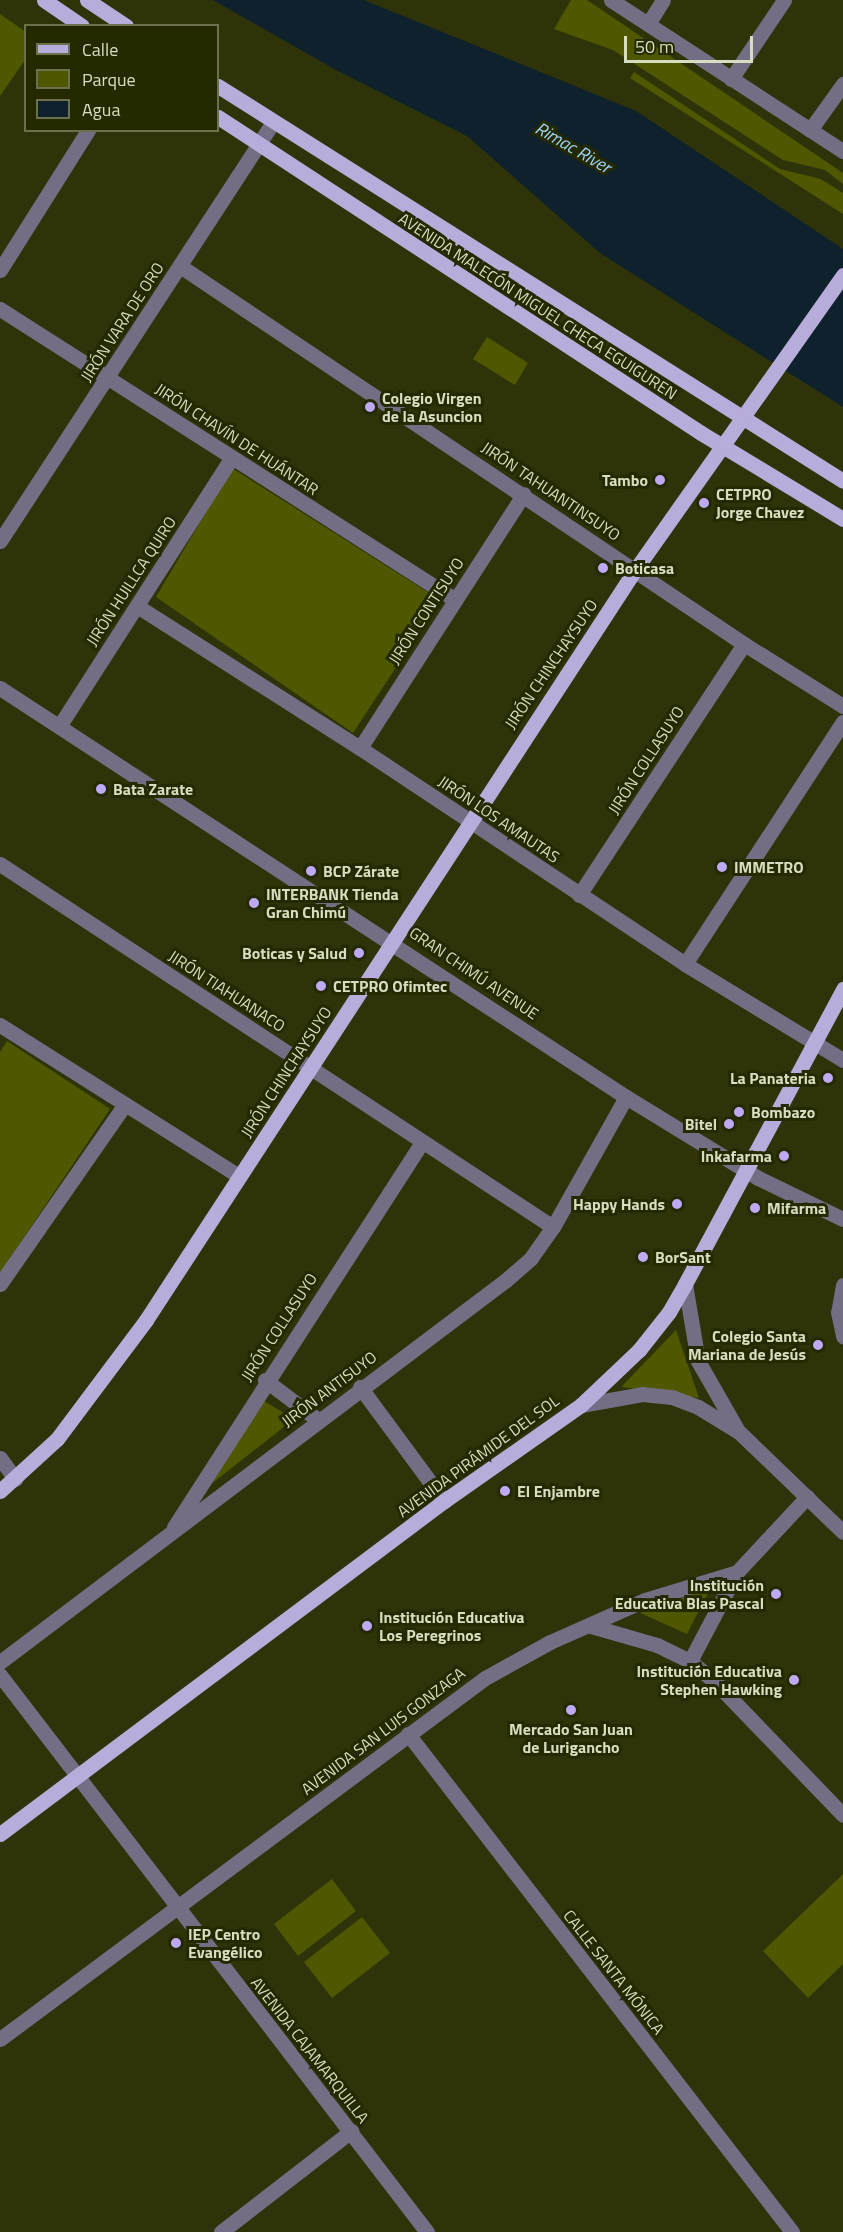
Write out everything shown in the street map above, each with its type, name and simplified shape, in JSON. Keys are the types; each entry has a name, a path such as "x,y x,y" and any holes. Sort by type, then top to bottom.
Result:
{"main road":[{"path":"44,0 78,24"},
{"path":"87,0 123,24"},
{"name":"AVENIDA MALECÓN MIGUEL CHECA EGUIGUREN","path":"219,87 843,481"},
{"name":"AVENIDA MALECÓN MIGUEL CHECA EGUIGUREN","path":"219,118 721,445 843,519"},
{"name":"JIRÓN CHINCHAYSUYO","path":"0,1491 57,1439 146,1320 311,1068 469,820 635,570 843,275"},
{"name":"AVENIDA PIRÁMIDE DEL SOL","path":"0,1834 444,1501 581,1405 646,1341 685,1284 843,989"}],"street":[{"path":"611,0 843,151"},
{"path":"648,24 663,0"},
{"path":"732,79 784,0"},
{"path":"810,130 843,84"},
{"name":"JIRÓN VARA DE ORO","path":"0,541 273,122"},
{"path":"0,270 87,132"},
{"name":"JIRÓN TAHUANTINSUYO","path":"180,266 524,494 744,645 843,706"},
{"name":"JIRÓN CHAVÍN DE HUÁNTAR","path":"0,309 453,599"},
{"name":"JIRÓN HUILLCA QUIRO","path":"60,725 232,457"},
{"name":"JIRÓN CONTISUYO","path":"360,748 453,599 524,494"},
{"name":"JIRÓN LOS AMAUTAS","path":"137,606 360,748 685,964 843,1060"},
{"name":"JIRÓN COLLASUYO","path":"579,895 744,645"},
{"name":"GRAN CHIMÚ AVENUE","path":"0,688 393,941 626,1097 745,1170 843,1219"},
{"path":"685,964 843,722"},
{"name":"JIRÓN TIAHUANACO","path":"0,864 553,1227"},
{"path":"0,1024 239,1176"},
{"name":"JIRÓN ANTISUYO","path":"0,1662 360,1387 506,1280 531,1258 553,1227 626,1097"},
{"path":"0,1284 125,1104"},
{"name":"JIRÓN COLLASUYO","path":"169,1534 265,1380 422,1142"},
{"path":"685,1284 687,1314 698,1361 738,1432"},
{"path":"843,1285 838,1312 843,1336"},
{"path":"265,1380 318,1420"},
{"path":"360,1387 444,1501"},
{"path":"581,1405 642,1394 672,1397 698,1407 738,1432 843,1532"},
{"path":"0,1458 15,1479"},
{"path":"690,1661 737,1572 807,1497"},
{"name":"AVENIDA SAN LUIS GONZAGA","path":"0,2039 485,1678 550,1642 591,1626 645,1600 737,1572"},
{"path":"591,1626 657,1645 690,1661 724,1691 843,1815"},
{"name":"AVENIDA CAJAMARQUILLA","path":"0,1675 427,2232"},
{"name":"CALLE SANTA MÓNICA","path":"408,1734 792,2232"},
{"path":"221,2232 351,2131"}],"green space":[{"path":"571,0 587,0 843,173 843,184 825,170 783,160 613,50 554,29"},
{"path":"0,14 24,31 24,61 0,96"},
{"path":"634,72 780,169 821,179 843,193 843,214 630,78"},
{"path":"487,337 528,363 515,385 473,359"},
{"path":"232,468 440,600 353,733 156,597"},
{"path":"7,1041 110,1109 0,1273 0,1052"},
{"path":"676,1330 699,1398 622,1387 624,1384"},
{"path":"264,1401 294,1419 210,1485"},
{"path":"711,1587 687,1634 640,1613 650,1609"},
{"path":"843,1874 843,1964 808,1998 763,1951"},
{"path":"332,1879 356,1911 298,1956 274,1924"},
{"path":"362,1917 390,1953 332,1998 304,1962"}],"water":[{"name":"Rimac River","path":"213,0 364,0 636,111 843,249 843,407 600,253 467,136 336,70"}],"place":[{"name":"Colegio Virgen de la Asuncion","path":"370,407"},
{"name":"Tambo","path":"660,480"},
{"name":"CETPRO Jorge Chavez","path":"704,503"},
{"name":"Boticasa","path":"603,568"},
{"name":"Bata Zarate","path":"101,789"},
{"name":"IMMETRO","path":"722,867"},
{"name":"BCP Zárate","path":"311,871"},
{"name":"INTERBANK Tienda Gran Chimú","path":"254,903"},
{"name":"Boticas y Salud","path":"359,953"},
{"name":"CETPRO Ofimtec","path":"321,986"},
{"name":"La Panateria","path":"828,1078"},
{"name":"Bombazo","path":"739,1112"},
{"name":"Bitel","path":"729,1124"},
{"name":"Inkafarma","path":"784,1156"},
{"name":"Happy Hands","path":"677,1204"},
{"name":"Mifarma","path":"755,1208"},
{"name":"BorSant","path":"643,1257"},
{"name":"Colegio Santa Mariana de Jesús","path":"818,1345"},
{"name":"El Enjambre","path":"505,1491"},
{"name":"Institución Educativa Blas Pascal","path":"776,1594"},
{"name":"Institución Educativa Los Peregrinos","path":"367,1626"},
{"name":"Institución Educativa Stephen Hawking","path":"794,1680"},
{"name":"Mercado San Juan de Lurigancho","path":"571,1710"},
{"name":"IEP Centro Evangélico","path":"176,1943"}]}
